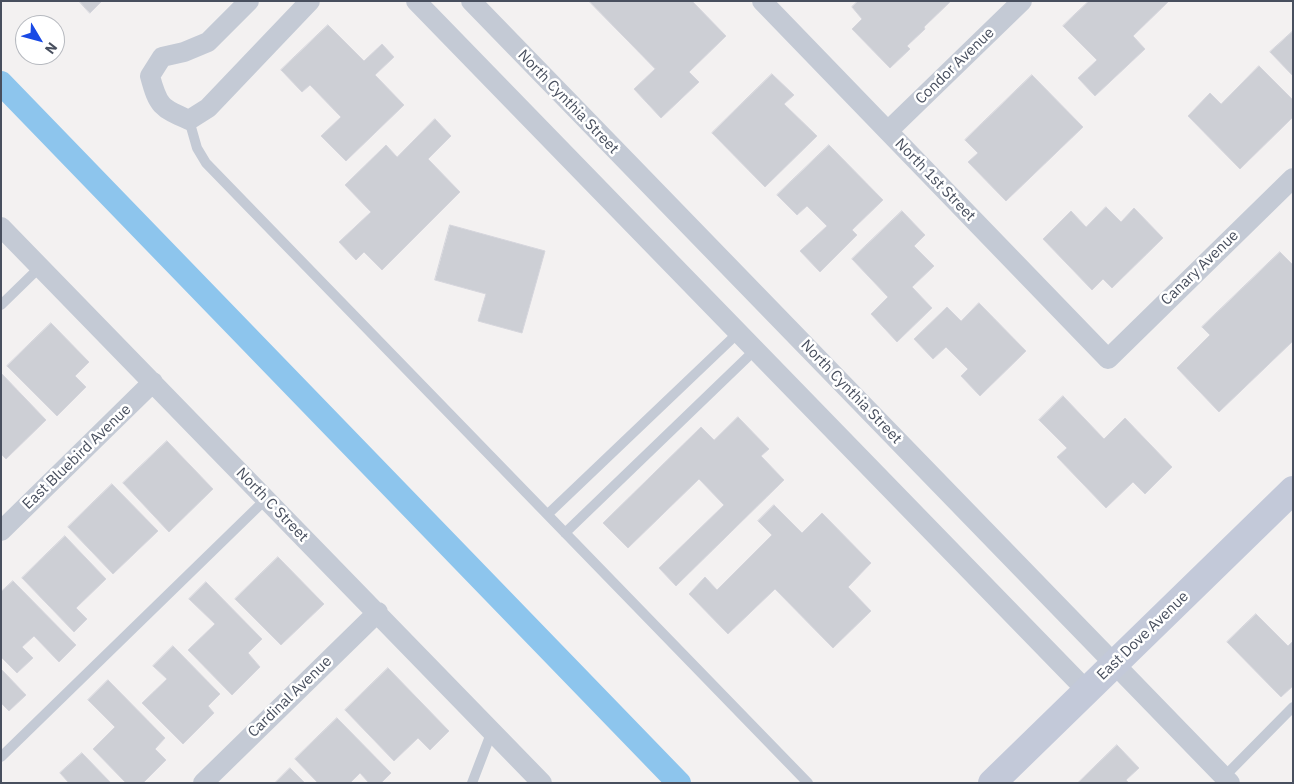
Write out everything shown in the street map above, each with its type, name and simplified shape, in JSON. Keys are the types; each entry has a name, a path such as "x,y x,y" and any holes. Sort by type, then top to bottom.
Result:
{"main road":[{"name":"East Dove Avenue","path":"992,783 1293,490"}],"street":[{"path":"249,1 208,42 184,52 162,57 150,76 155,96 166,110 189,120 208,108 310,1"},
{"path":"416,1 1087,691"},
{"name":"North Cynthia Street","path":"471,1 1115,663 1224,781"},
{"name":"North 1st Street","path":"762,1 1108,358"},
{"name":"Condor Avenue","path":"888,131 1022,1"},
{"name":"Canary Avenue","path":"1108,358 1293,178"},
{"name":"North C Street","path":"1,227 378,612 542,783"},
{"name":"East Bluebird Avenue","path":"1,531 153,382"},
{"name":"Cardinal Avenue","path":"203,783 378,612"}],"lane":[{"path":"189,120 197,148 206,163 808,783"},
{"path":"1,305 40,267"},
{"path":"548,514 739,332"},
{"path":"565,533 756,349"},
{"path":"1,757 266,499"},
{"path":"1224,781 1293,707"},
{"path":"472,783 492,731"}],"building":[{"path":"79,1 102,1 90,13"},
{"path":"589,1 692,1 726,36 689,72 699,82 661,118 634,89 655,69"},
{"path":"858,1 951,1 924,27 925,29 907,46 910,49 890,68 852,29 862,19 852,7"},
{"path":"1089,1 1169,1 1133,36 1145,49 1095,96 1078,78 1097,60 1063,26"},
{"path":"328,25 364,61 382,44 394,57 375,75 404,105 346,161 321,136 341,117 310,85 302,92 281,70"},
{"path":"1293,31 1293,76 1270,52"},
{"path":"1259,66 1293,100 1293,117 1240,169 1188,116 1210,93 1221,104"},
{"path":"772,74 794,95 784,104 817,136 765,187 712,133"},
{"path":"1032,75 1083,127 1006,201 968,162 978,153 965,140"},
{"path":"435,119 451,136 428,159 460,192 382,270 364,252 356,260 339,242 371,212 345,185 386,145 397,157"},
{"path":"829,145 883,200 852,230 857,235 820,272 800,251 827,226 807,206 797,215 777,195"},
{"path":"1106,207 1121,222 1134,208 1163,238 1112,288 1103,279 1092,290 1043,239 1071,211 1086,227"},
{"path":"902,211 925,235 914,246 934,266 912,287 932,308 897,342 871,314 888,297 852,259"},
{"path":"450,225 545,251 522,333 478,321 486,294 435,280"},
{"path":"1280,252 1293,265 1293,341 1219,412 1177,368 1210,335 1202,327"},
{"path":"979,303 1026,351 980,396 961,376 968,369 946,347 933,359 914,339 947,307 961,321"},
{"path":"51,323 89,362 75,376 86,387 57,416 7,366"},
{"path":"1,373 46,420 6,459 1,454"},
{"path":"1063,396 1104,439 1125,418 1172,467 1145,494 1133,482 1106,508 1057,457 1067,448 1039,420"},
{"path":"738,417 769,449 761,456 784,480 676,586 659,568 724,505 699,479 628,548 603,523 701,427 714,440"},
{"path":"167,441 213,489 169,532 123,483"},
{"path":"112,484 158,531 113,574 68,527"},
{"path":"774,505 802,533 822,513 871,563 848,587 871,611 833,648 775,589 728,634 689,594 705,577 717,590 772,535 758,521"},
{"path":"65,536 106,579 76,608 87,619 74,632 22,578"},
{"path":"278,557 324,604 281,645 235,599"},
{"path":"13,581 76,645 59,662 34,636 22,647 33,658 17,673 1,657 1,592"},
{"path":"206,582 262,639 248,653 260,667 232,695 188,650 215,624 189,599"},
{"path":"1256,614 1288,646 1293,641 1293,686 1281,697 1227,642"},
{"path":"173,646 220,694 208,706 214,713 183,744 142,703 167,679 153,666"},
{"path":"388,668 449,731 430,750 418,738 394,761 345,710"},
{"path":"1,669 26,695 9,711 1,703"},
{"path":"108,680 165,738 155,749 166,760 143,783 126,783 93,749 115,727 88,700"},
{"path":"337,718 391,773 381,783 369,783 360,773 350,783 318,783 295,759"},
{"path":"1117,745 1139,768 1126,780 1129,783 1078,783"},
{"path":"82,753 111,783 69,783 60,773"},
{"path":"290,768 305,783 275,783"}],"waterway":[{"path":"1,83 679,783"}]}
